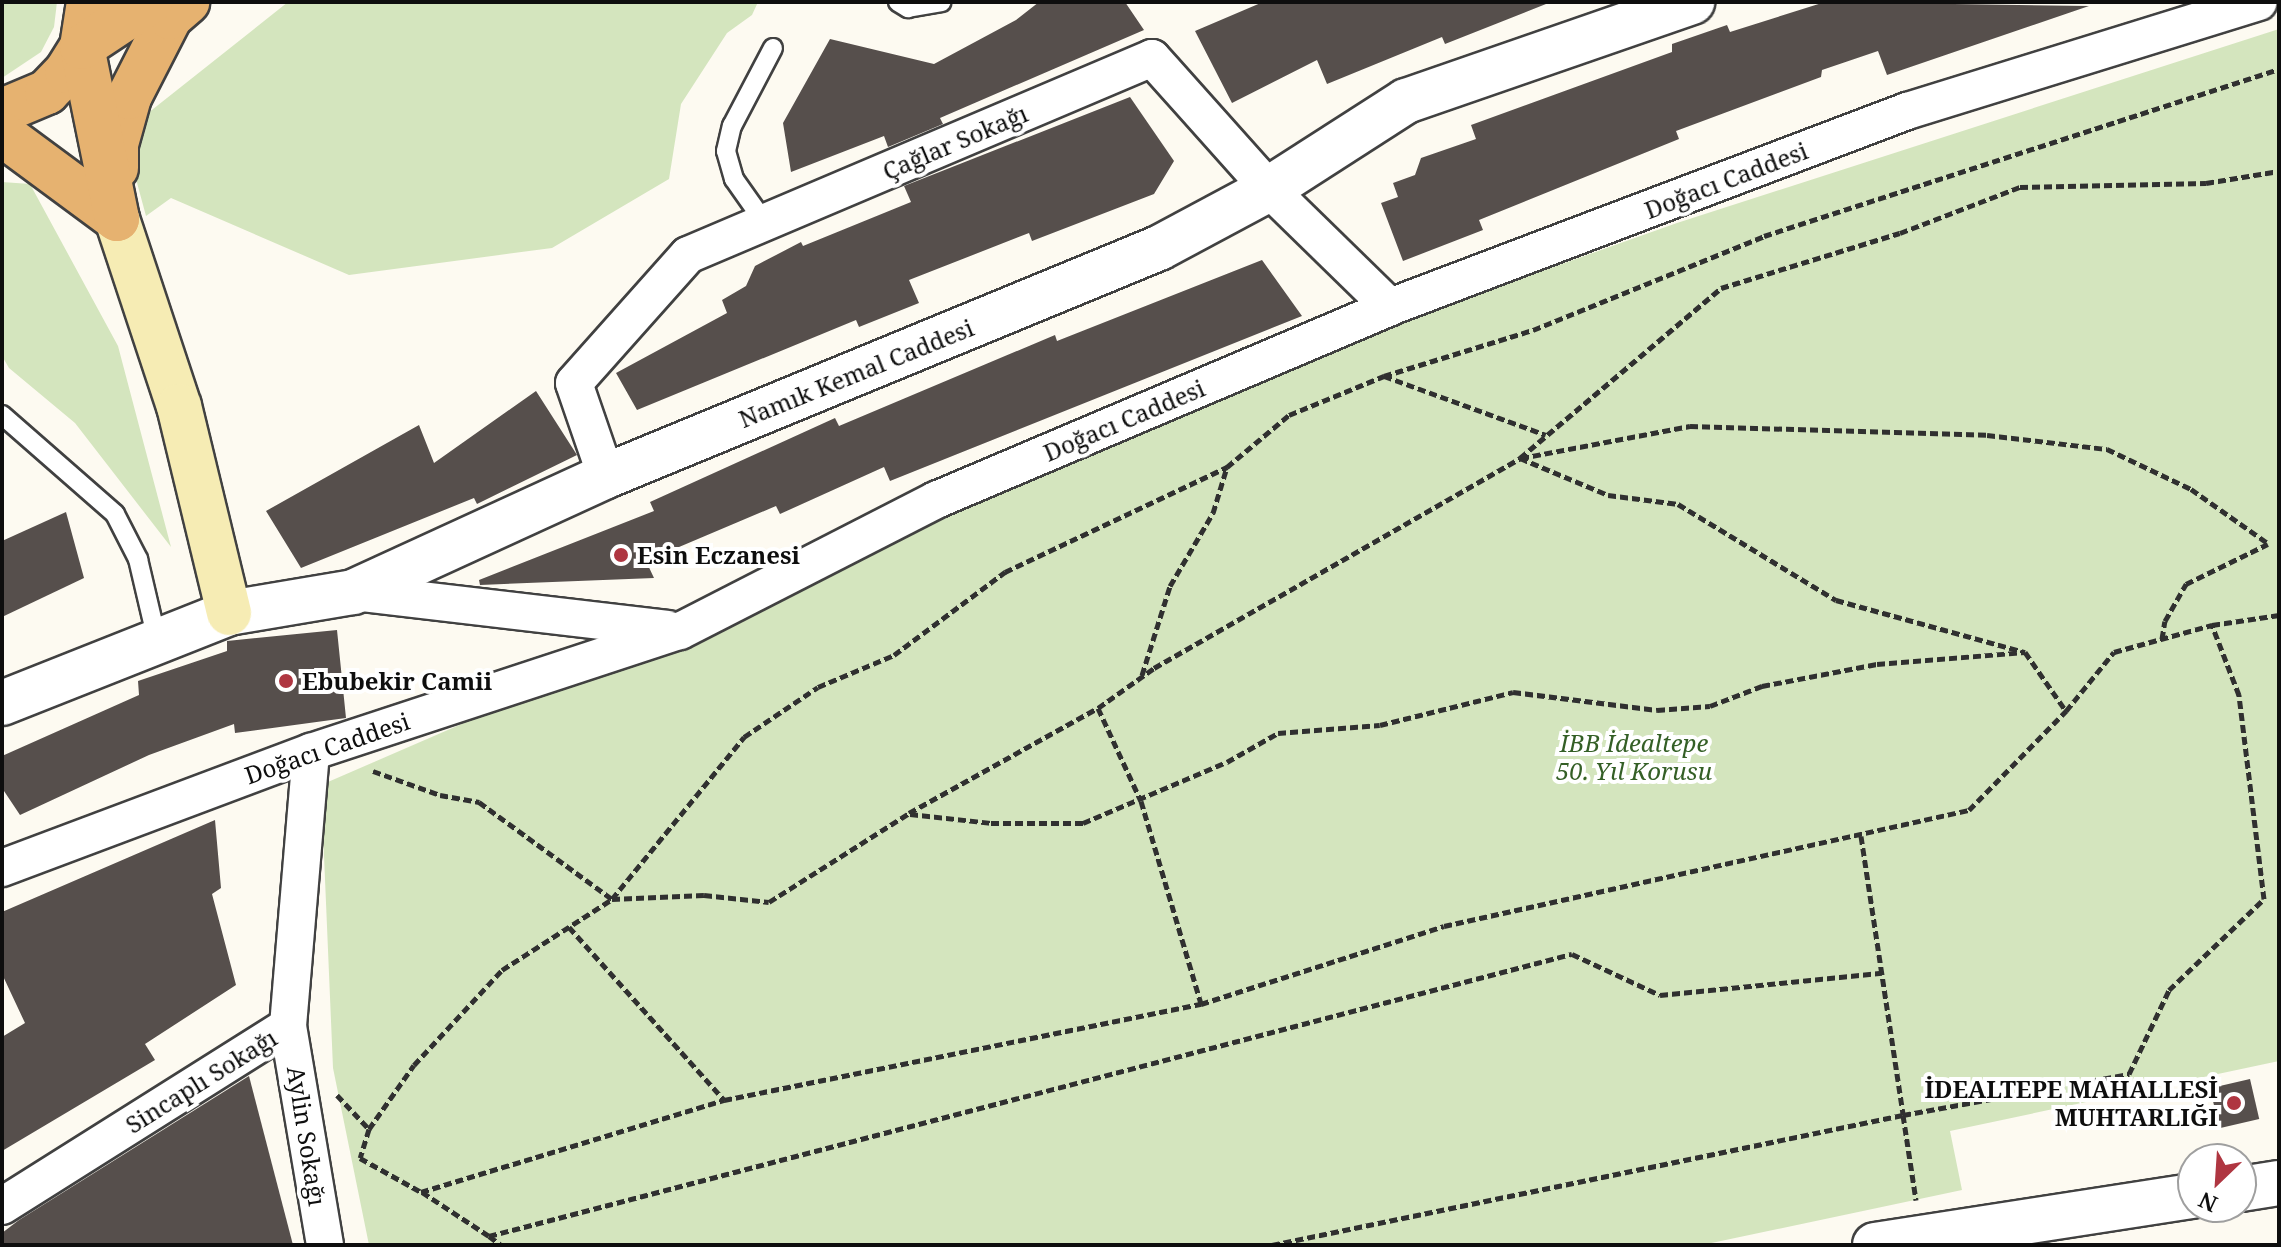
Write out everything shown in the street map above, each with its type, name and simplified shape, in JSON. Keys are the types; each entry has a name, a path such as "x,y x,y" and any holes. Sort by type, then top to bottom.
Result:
{"highway":[{"path":"89,2 82,47 117,219"},
{"path":"2,111 47,92 82,47 150,2"},
{"path":"117,219 116,144 129,97 170,17 187,2"},
{"path":"2,134 117,219"}],"main road":[{"path":"117,219 179,406 229,613"}],"street":[{"name":"Namık Kemal Caddesi","path":"2,703 229,613 353,592 606,476 1159,248 1269,189 1406,101 1692,2"},
{"name":"Doğacı Caddesi","path":"2,868 311,752 680,631 936,500 1390,307 1907,111 2259,2"},
{"name":"Çağlar Sokağı","path":"606,476 574,383 688,255 1152,58 1269,189 1390,307"},
{"path":"353,592 680,631"},
{"name":"Sincaplı Sokağı","path":"2,1206 288,1026 311,752"},
{"name":"Aylin Sokağı","path":"288,1026 325,1245"},
{"path":"2257,1186 2279,1183"},
{"path":"1875,1245 1922,1242 2177,1199"}],"lane":[{"path":"898,2 908,8 941,2"},
{"path":"765,223 734,179 726,151 732,126 773,48"},
{"path":"2,415 115,514 138,559 157,640"}],"path":[{"path":"501,1245 421,1192 360,1158 369,1129 414,1065 502,970 612,899 744,737 818,687 894,655 1005,572 1227,467 1289,415 1384,376 1533,330 1764,236 2279,69"},
{"path":"311,752 440,795 479,802 612,899 704,895 769,902 909,813 1098,708 1142,677 1520,458 1721,288 1900,233 2020,187 2206,183 2279,171"},
{"path":"1384,376 1547,435"},
{"path":"1520,458 1690,426 1987,435 2107,449 2191,489 2269,544 2186,584 2165,621 2162,639"},
{"path":"1520,458 1608,495 1678,504 1836,600 2025,652 2066,711"},
{"path":"1142,677 1170,586 1213,513 1227,467"},
{"path":"421,1192 724,1100 1201,1004 1444,926 1969,810 2066,711 2114,652 2212,625 2279,615"},
{"path":"1272,1245 1903,1115 2129,1074 2169,990 2264,899 2239,695 2212,625"},
{"path":"909,813 991,823 1083,823 1141,801 1278,733 1380,725 1513,692 1657,710 1710,706 1762,686 1877,664 2025,652"},
{"path":"1098,708 1141,801 1201,1004"},
{"path":"1861,836 1922,1242"},
{"path":"569,927 724,1100"},
{"path":"489,1236 1572,954 1660,995 1882,973"},
{"path":"331,1088 369,1129"}],"green space":[{"path":"2,2 57,2 54,27 41,52 2,78"},
{"path":"288,2 758,2 752,15 727,33 681,104 669,179 552,248 349,275 171,198 146,216 130,157 143,117"},
{"name":"İBB İdealtepe 50. Yıl Korusu","path":"2279,29 2279,1061 1950,1131 1962,1190 1702,1245 369,1245 333,1068 321,785 1345,341 1677,223"},
{"path":"2,182 30,184 118,346 171,547 75,423 9,368 2,356"}],"building":[{"path":"1039,2 1125,2 1144,30 940,118 943,124 888,147 884,136 791,172 783,123 830,39 934,64 1016,20"},
{"path":"1263,2 1546,4 1445,44 1442,37 1327,84 1317,60 1232,103 1195,31"},
{"path":"1825,2 2089,6 1887,75 1878,51 1822,70 1821,77 1676,131 1679,139 1479,220 1483,230 1403,261 1381,203 1398,197 1393,183 1415,175 1421,158 1476,139 1471,125 1672,52 1672,44 1727,25 1730,32"},
{"path":"1130,97 1174,161 1154,194 1032,241 1029,233 909,280 919,303 859,327 856,320 637,410 616,373 727,313 722,300 746,286 755,266 801,242 803,246 911,202 904,186"},
{"path":"1262,260 1302,316 890,481 884,467 780,514 776,506 646,561 654,578 480,585 479,580 654,511 650,502 835,418 839,426 1055,335 1057,341"},
{"path":"536,391 577,455 477,504 474,498 301,568 266,511 419,425 434,463"},
{"path":"66,512 84,578 2,617 2,541"},
{"path":"337,630 346,718 235,733 234,724 149,755 20,815 2,788 2,756 139,695 138,681 227,651 227,641"},
{"path":"215,820 221,888 212,894 236,985 145,1044 155,1060 2,1151 2,1037 25,1023 2,974 2,912"},
{"path":"249,1076 293,1245 2,1245 2,1233 19,1220"},
{"name":"İDEALTEPE MAHALLESİ MUHTARLIĞI","path":"2250,1079 2259,1119 2219,1128 2210,1088"}],"place":[{"name":"Esin Eczanesi","path":"621,555"},
{"name":"Ebubekir Camii","path":"286,681"},
{"name":"İDEALTEPE MAHALLESİ MUHTARLIĞI","path":"2234,1103"}]}
